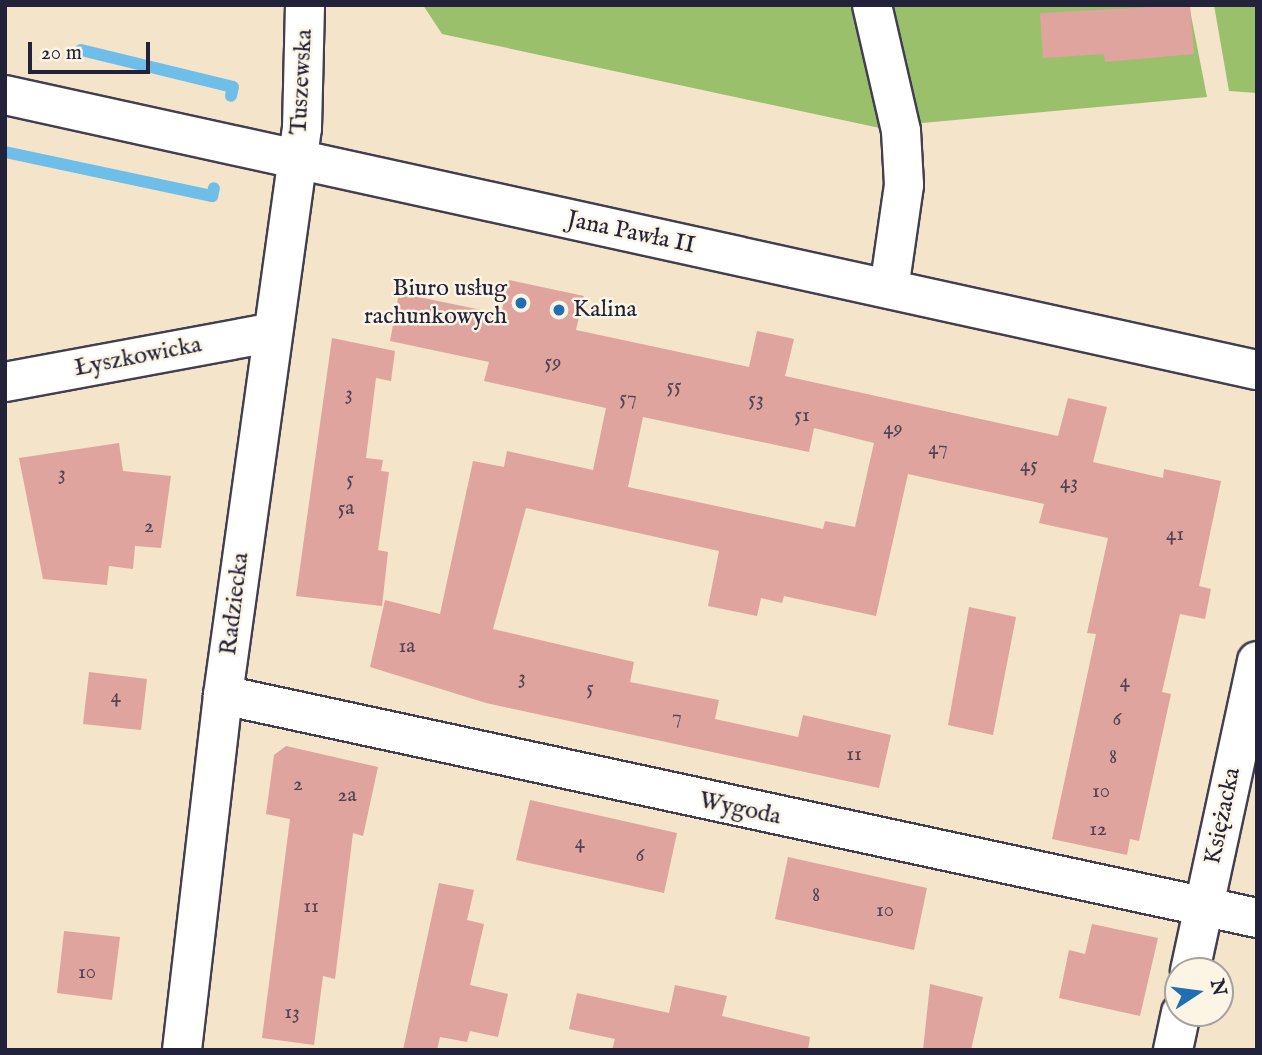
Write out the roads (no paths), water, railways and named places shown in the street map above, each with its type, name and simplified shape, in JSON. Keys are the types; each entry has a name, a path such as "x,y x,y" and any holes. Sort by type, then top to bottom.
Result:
{"street":[{"name":"Tuszewska","path":"296,160 308,53 305,5"},
{"path":"872,5 901,131 904,185 889,289"},
{"name":"Jana Pawła II","path":"5,95 1257,370"},
{"name":"Radziecka","path":"182,1050 223,695 270,333 296,160"},
{"name":"Łyszkowicka","path":"5,382 270,333"},
{"name":"Księżacka","path":"1193,957 1257,661"},
{"name":"Wygoda","path":"223,695 1203,909 1257,918"},
{"path":"1173,1050 1178,1027"}],"waterway":[{"path":"81,50 233,87 231,96"},
{"path":"5,152 212,196 214,188"}],"place":[{"name":"Biuro usług rachunkowych","path":"521,303"},
{"name":"Kalina","path":"559,310"}]}
